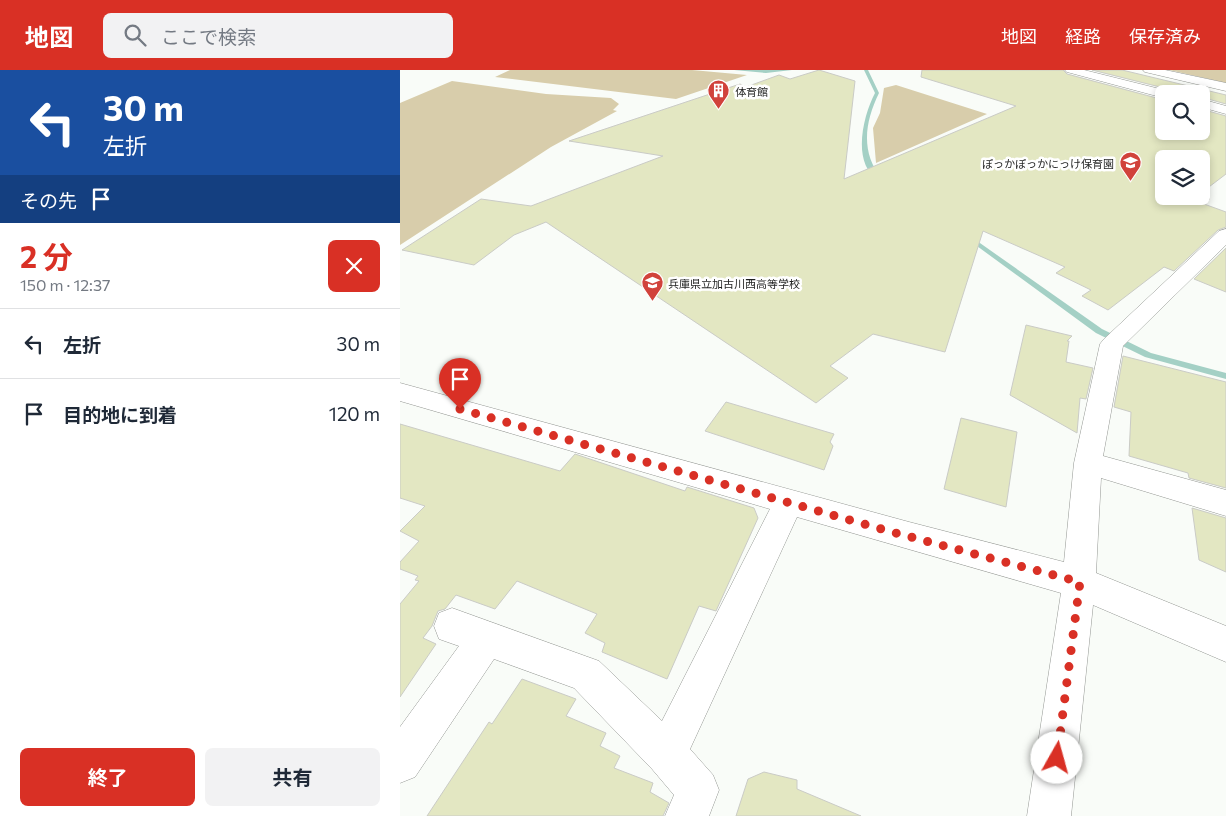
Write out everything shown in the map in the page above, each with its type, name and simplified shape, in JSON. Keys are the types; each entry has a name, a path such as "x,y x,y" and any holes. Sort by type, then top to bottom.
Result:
{"street":[{"path":"1071,70 1155,92"},
{"path":"1149,70 1226,87"},
{"path":"1210,106 1226,110"},
{"path":"1049,816 1080,582 1088,463 1116,341 1226,235"},
{"path":"400,392 1080,582 1226,644"},
{"path":"1088,463 1226,503"},
{"path":"667,754 789,502"},
{"path":"452,626 586,674 667,754 698,790 687,816"},
{"path":"400,762 487,638"}],"shaded area":[{"path":"510,70 692,70 747,75 676,99 495,77"},
{"path":"1169,70 1226,70 1226,83"},
{"path":"452,81 546,94 611,98 619,104 613,110 617,111 551,147 400,245 400,103"},
{"path":"896,85 987,114 876,163 873,128 880,113 884,88"}],"building":[{"path":"819,70 855,81 844,179 1016,106 921,77 922,70 1063,70 1067,74 1155,98 1155,140 1210,140 1210,112 1226,116 1226,174 1210,186 1210,150 1155,150 1155,205 1207,205 1226,212 1226,227 1218,230 1174,271 1164,267 1108,310 1082,296 1091,290 1056,273 1065,267 983,231 945,352 873,334 830,366 848,378 816,403 546,222 514,235 474,265 402,250 481,199 531,206 663,156 569,141 740,84 746,87 779,75 790,79"},
{"path":"1092,70 1122,70 1184,85 1155,86"},
{"path":"1210,91 1226,95 1226,104 1210,100"},
{"path":"1226,248 1226,292 1194,279"},
{"path":"1026,325 1072,336 1067,341 1069,341 1066,362 1093,368 1086,399 1080,398 1077,433 1010,395"},
{"path":"1123,356 1226,382 1226,488 1189,478 1188,473 1129,456 1131,412 1114,407"},
{"path":"726,402 834,434 830,442 833,446 824,470 705,431"},
{"path":"961,418 1017,432 1006,507 944,489"},
{"path":"400,424 560,471 575,454 685,491 687,487 754,508 758,518 716,611 699,606 667,679 602,652 605,643 585,633 597,614 517,581 495,609 456,595 445,609 438,611 432,626 423,638 436,644 400,697 400,604 419,581 415,580 418,576 400,569 400,562 419,541 400,531 425,506 400,498"},
{"path":"1192,508 1226,518 1226,572 1199,560"},
{"path":"522,679 576,699 566,716 606,733 600,746 620,756 614,768 653,783 650,792 669,803 663,816 427,816 489,722 492,724"},
{"path":"764,772 797,780 797,789 861,816 736,816 748,779"}],"waterway":[{"path":"736,70 766,72 790,70"},
{"path":"866,70 877,93 872,102 866,125 865,149 867,161 879,179"},
{"path":"968,237 1099,331 1148,355 1226,376"}],"place":[{"name":"体育館","path":"719,110"},
{"name":"ぽっかぽっかにっけ保育園","path":"1130,182"},
{"name":"兵庫県立加古川西高等学校","path":"652,302"}],"route":[{"path":"460,409 892,532 1080,582 1057,758"}]}
